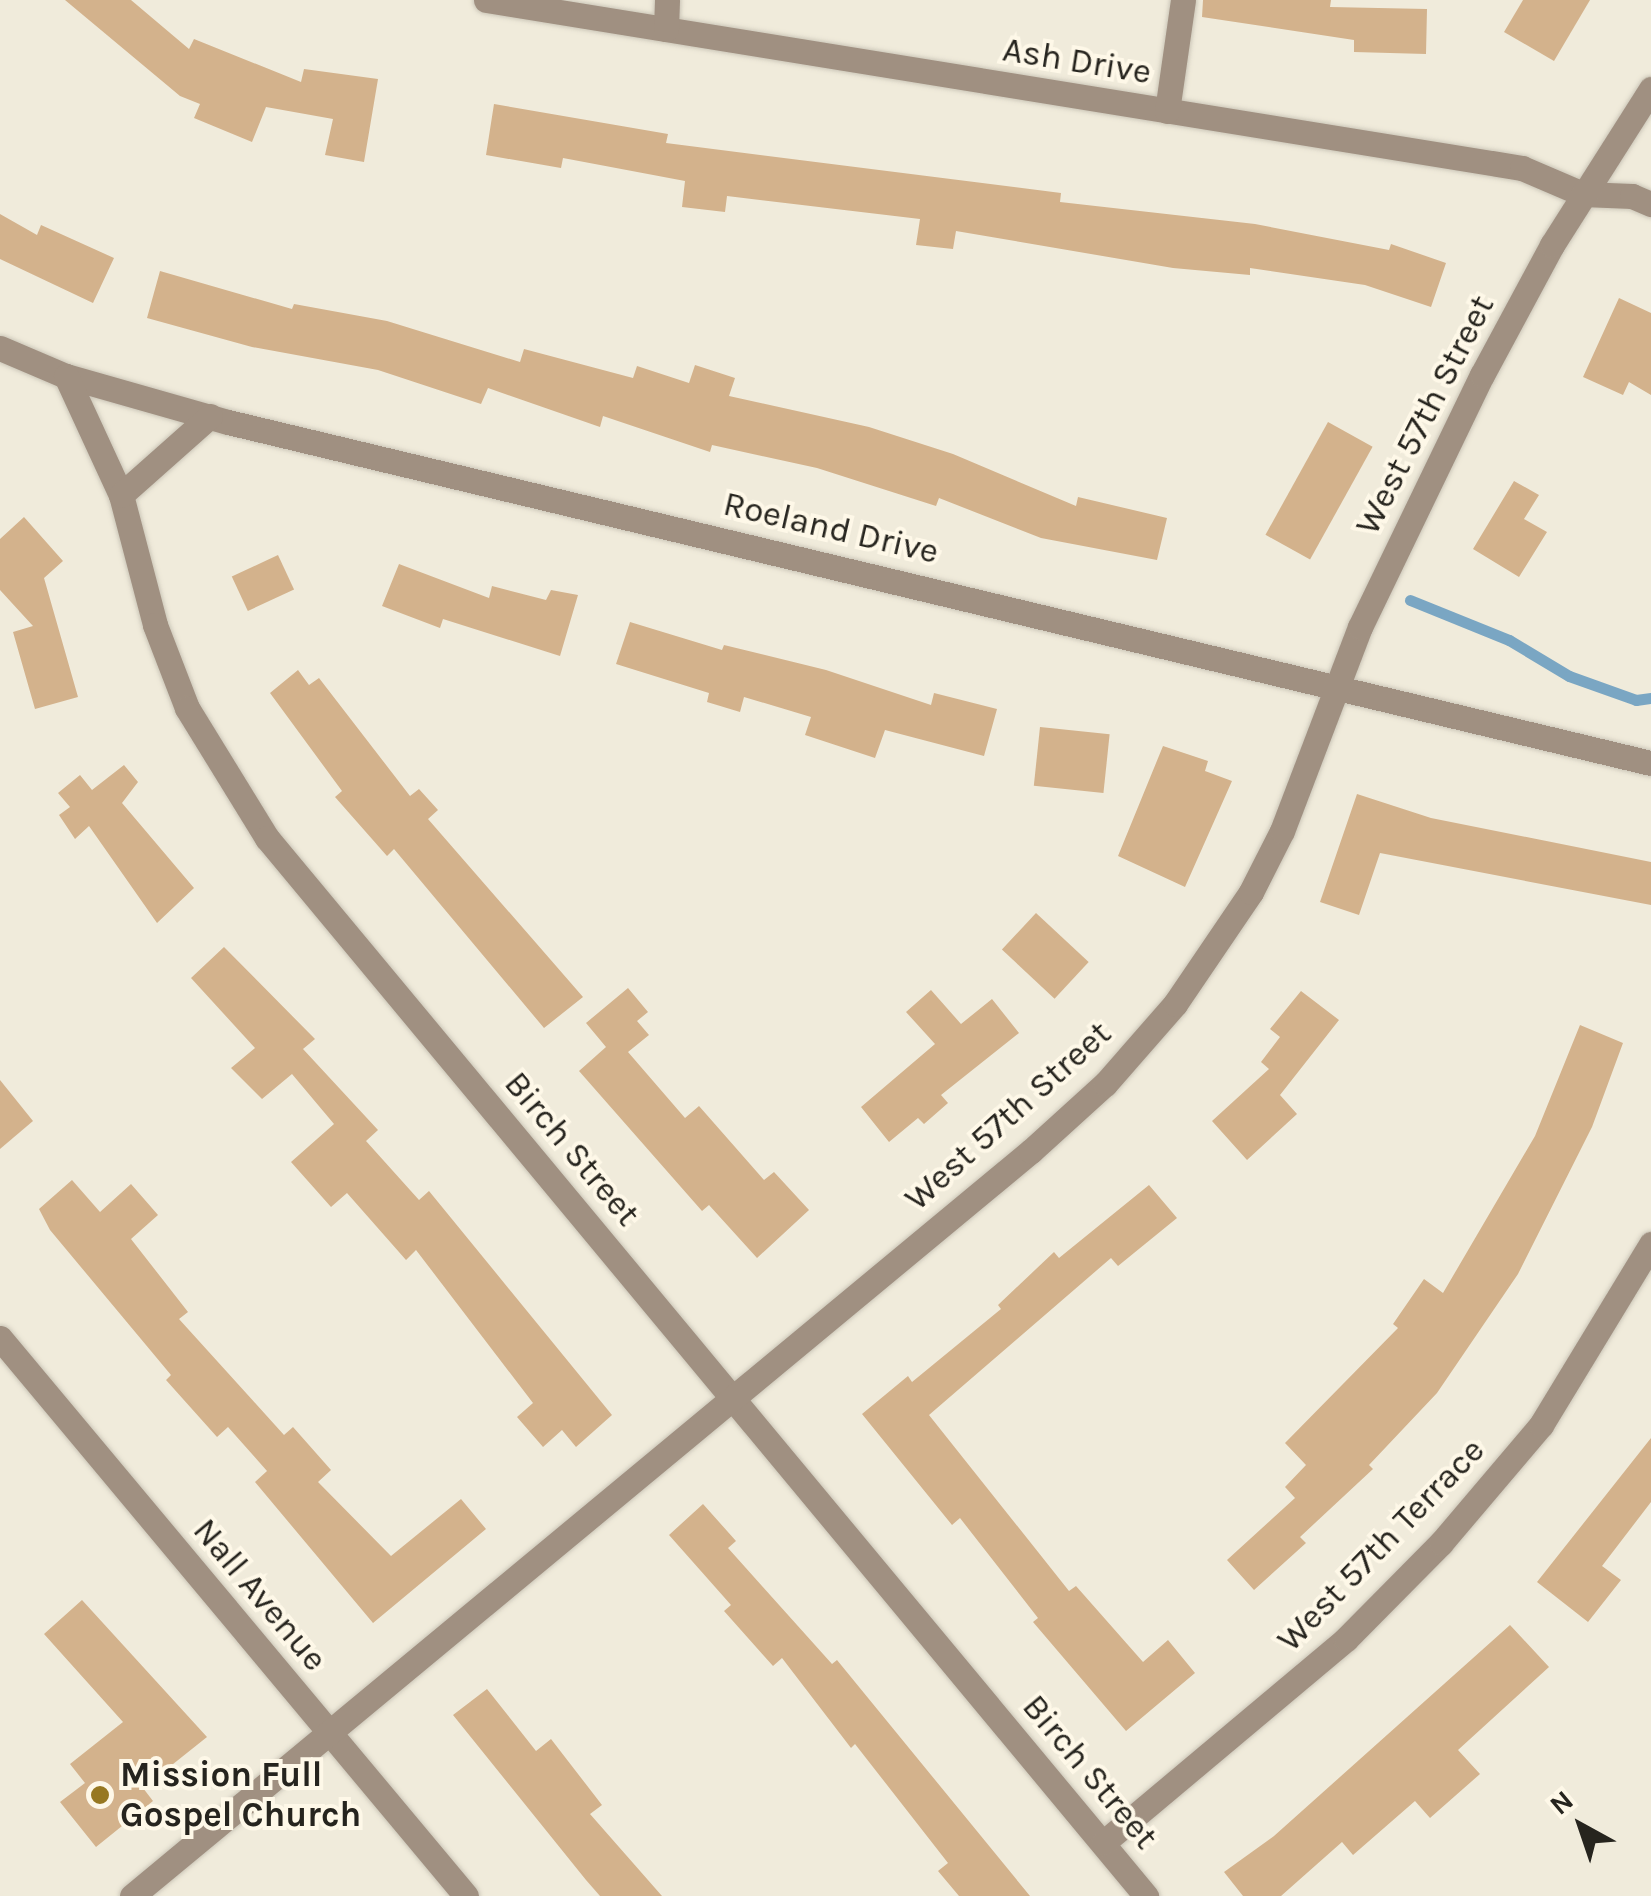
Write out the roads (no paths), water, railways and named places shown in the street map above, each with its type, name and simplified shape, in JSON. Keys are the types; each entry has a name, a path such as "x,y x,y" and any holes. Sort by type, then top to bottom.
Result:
{"street":[{"name":"Ash Drive","path":"486,0 1522,168 1583,194 1632,196 1651,204"},
{"path":"666,29 667,0"},
{"path":"1167,111 1183,0"},
{"name":"West 57th Street","path":"132,1896 1031,1152 1105,1084 1175,1004 1266,862 1435,465 1583,194 1651,89"},
{"name":"Roeland Drive","path":"0,348 66,376 210,416 1340,684 1651,763"},
{"name":"Birch Street","path":"66,376 121,495 155,624 187,708 228,782 268,838 1146,1896"},
{"path":"121,495 210,416"},
{"name":"West 57th Terrace","path":"1103,1844 1346,1639 1442,1543 1541,1425 1651,1244"},
{"name":"Nall Avenue","path":"0,1338 466,1896"}],"waterway":[{"path":"1410,600 1509,640 1569,676 1636,700 1651,698"}],"place":[{"name":"Mission Full Gospel Church","path":"100,1795"}]}
